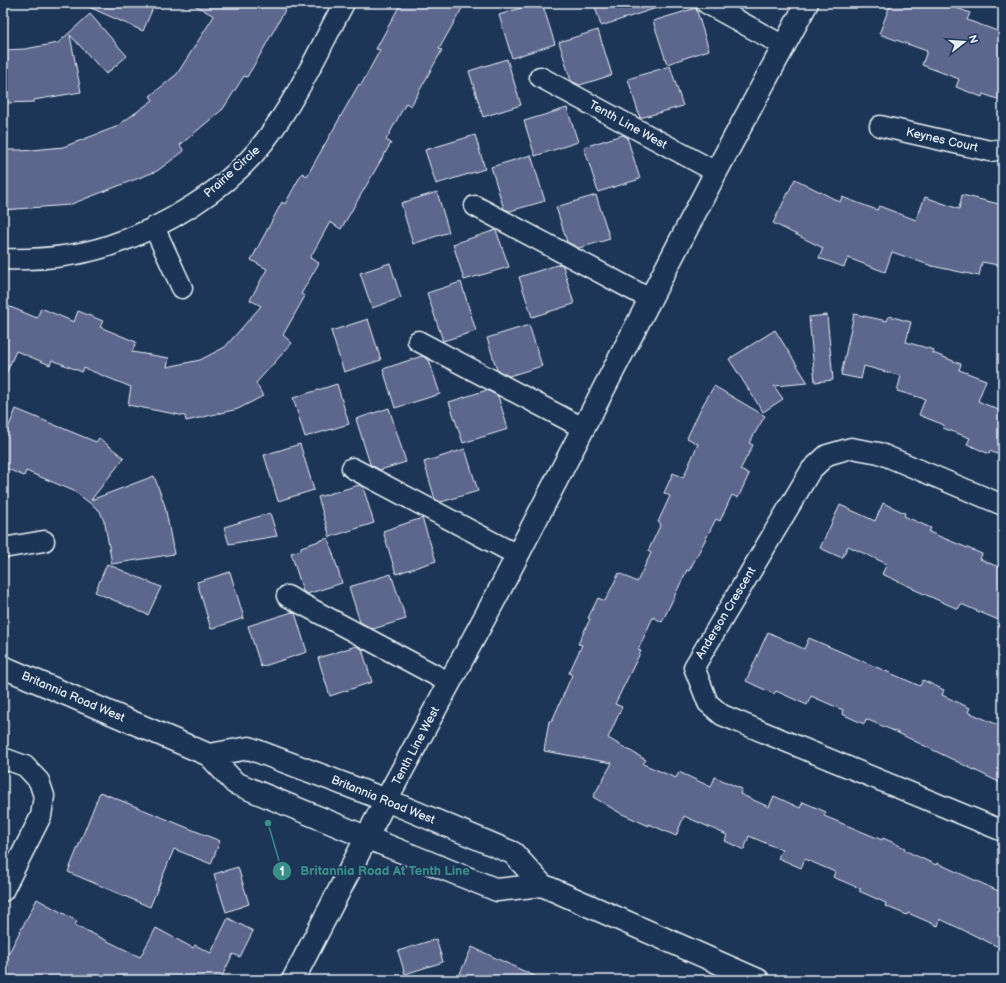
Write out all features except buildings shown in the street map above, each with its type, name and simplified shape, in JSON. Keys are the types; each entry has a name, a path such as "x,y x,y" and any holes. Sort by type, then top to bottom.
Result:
{"main road":[{"name":"Tenth Line West","path":"293,980 368,838 386,800 517,556 716,172 807,3"},
{"name":"Britannia Road West","path":"3,668 209,755 235,784 368,838 497,890 542,886"},
{"name":"Britannia Road West","path":"209,755 249,748 386,800 513,853 542,886 758,980"}],"street":[{"name":"Prairie Circle","path":"3,259 46,258 108,246 154,227 200,201 243,165 264,143 291,103 344,3"},
{"path":"706,3 784,46"},
{"name":"Tenth Line West","path":"540,77 716,172"},
{"name":"Keynes Court","path":"880,126 990,151 1003,149"},
{"path":"475,206 650,299"},
{"path":"154,227 182,288"},
{"path":"418,341 583,428"},
{"name":"Anderson Crescent","path":"1003,505 880,453 851,448 826,455 811,470 694,667 708,703 722,716 1003,831"},
{"path":"352,468 517,556"},
{"path":"3,548 44,541"},
{"path":"287,596 450,683"},
{"path":"3,758 25,766 38,781 44,796 42,816 3,891"}],"place":[{"name":"Britannia Road At Tenth Line","path":"268,823"}]}
